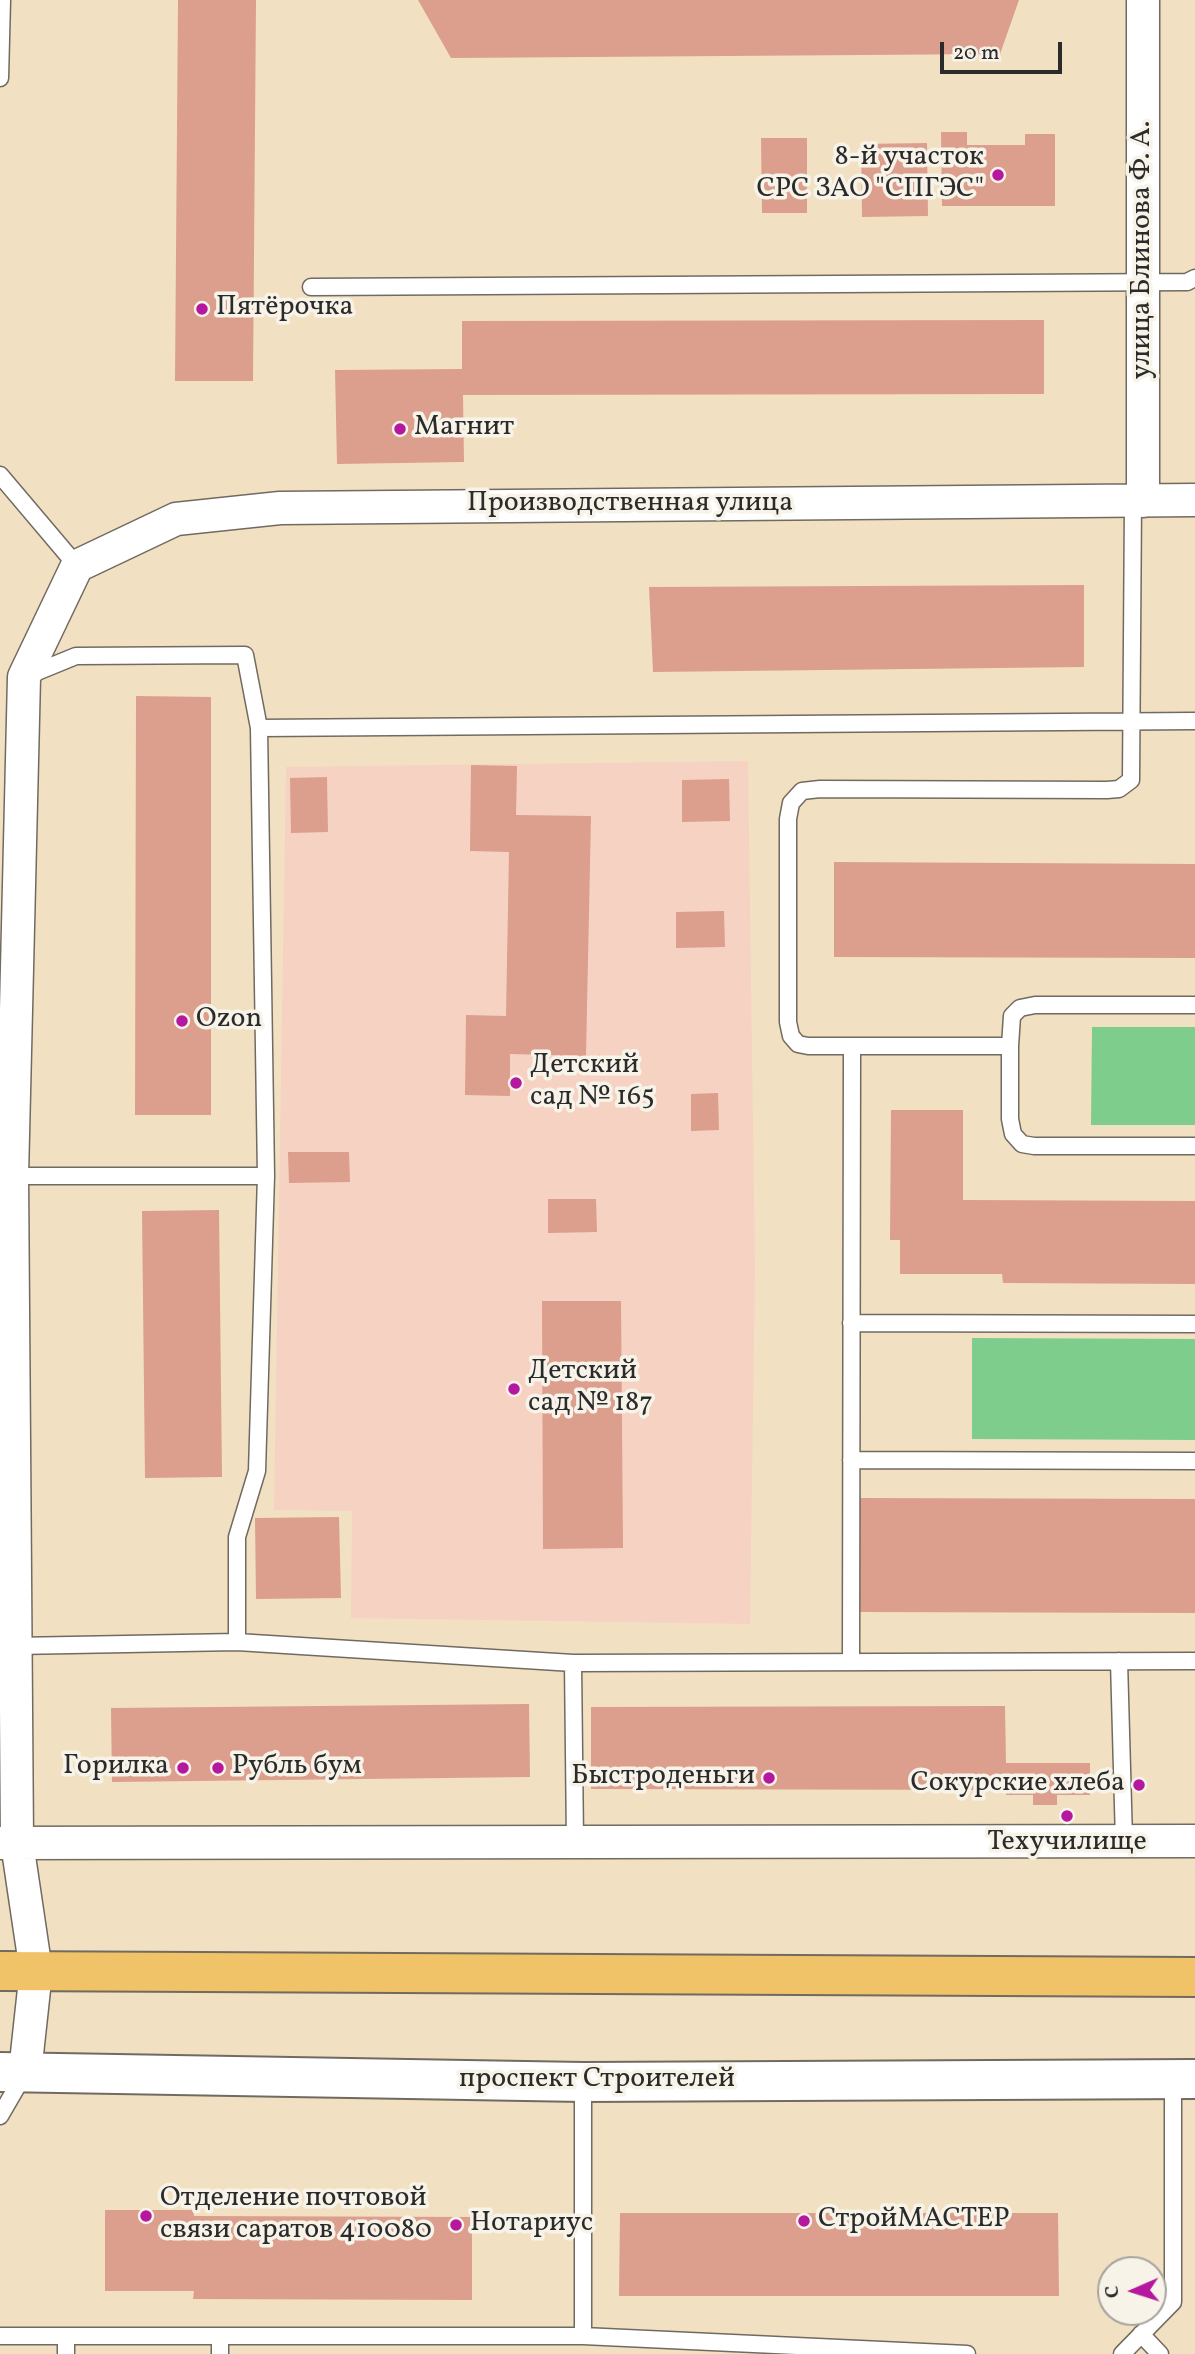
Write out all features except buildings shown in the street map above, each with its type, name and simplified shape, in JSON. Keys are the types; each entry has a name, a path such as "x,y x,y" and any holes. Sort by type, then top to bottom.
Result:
{"main road":[{"path":"18,1971 1195,1978"}],"street":[{"name":"улица Блинова Ф. А.","path":"1138,501 1144,282 1143,0"},
{"name":"Производственная улица","path":"77,566 176,519 280,508 1195,500"},
{"path":"13,2072 18,1971 8,1843 15,1646 7,1228 12,1176 24,677 77,566"},
{"path":"8,1843 1195,1842"},
{"name":"проспект Строителей","path":"13,2072 583,2082 1184,2079"}],"lane":[{"path":"0,78 2,0"},
{"path":"311,287 1187,282 1195,278"},
{"path":"0,475 77,566"},
{"path":"1010,1046 808,1046 799,1044 791,1036 788,1022 790,803 802,791 820,789 1119,789 1131,780 1138,501"},
{"path":"24,677 76,656 245,655 259,728 266,1176 257,1471 237,1537 237,1642"},
{"path":"259,728 1195,721"},
{"path":"1195,1005 1020,1007 1012,1016 1010,1046 1010,1119 1013,1134 1022,1144 1195,1146"},
{"path":"850,1662 852,1046"},
{"path":"12,1176 266,1176"},
{"path":"851,1323 1195,1324"},
{"path":"851,1460 1195,1461"},
{"path":"15,1646 237,1642 573,1663 1195,1661"},
{"path":"1119,1661 1124,1841"},
{"path":"573,1663 575,1842"},
{"path":"0,2116 13,2072"},
{"path":"1122,2354 1174,2302 1184,2079"},
{"path":"583,2082 583,2336"},
{"path":"1141,2334 1160,2354"},
{"path":"0,2336 583,2336 807,2350 967,2354"},
{"path":"66,2336 66,2354"},
{"path":"220,2336 220,2354"}],"shaded area":[{"path":"748,761 755,1269 750,1624 351,1618 352,1511 274,1510 286,767"}],"green space":[{"path":"1092,1027 1195,1027 1195,1125 1091,1125"},
{"path":"972,1338 1195,1339 1195,1440 972,1439"}],"place":[{"name":"8-й участок СРС ЗАО \"СПГЭС\"","path":"998,175"},
{"name":"Пятёрочка","path":"202,309"},
{"name":"Магнит","path":"400,429"},
{"name":"Ozon","path":"182,1021"},
{"name":"Детский сад № 165","path":"516,1083"},
{"name":"Детский сад № 187","path":"514,1389"},
{"name":"Горилка","path":"183,1768"},
{"name":"Рубль бум","path":"218,1768"},
{"name":"Быстроденьги","path":"769,1778"},
{"name":"Сокурские хлеба","path":"1139,1785"},
{"name":"Техучилище","path":"1067,1816"},
{"name":"Отделение почтовой связи саратов 410080","path":"146,2216"},
{"name":"СтройМАСТЕР","path":"804,2221"},
{"name":"Нотариус","path":"456,2225"}]}
